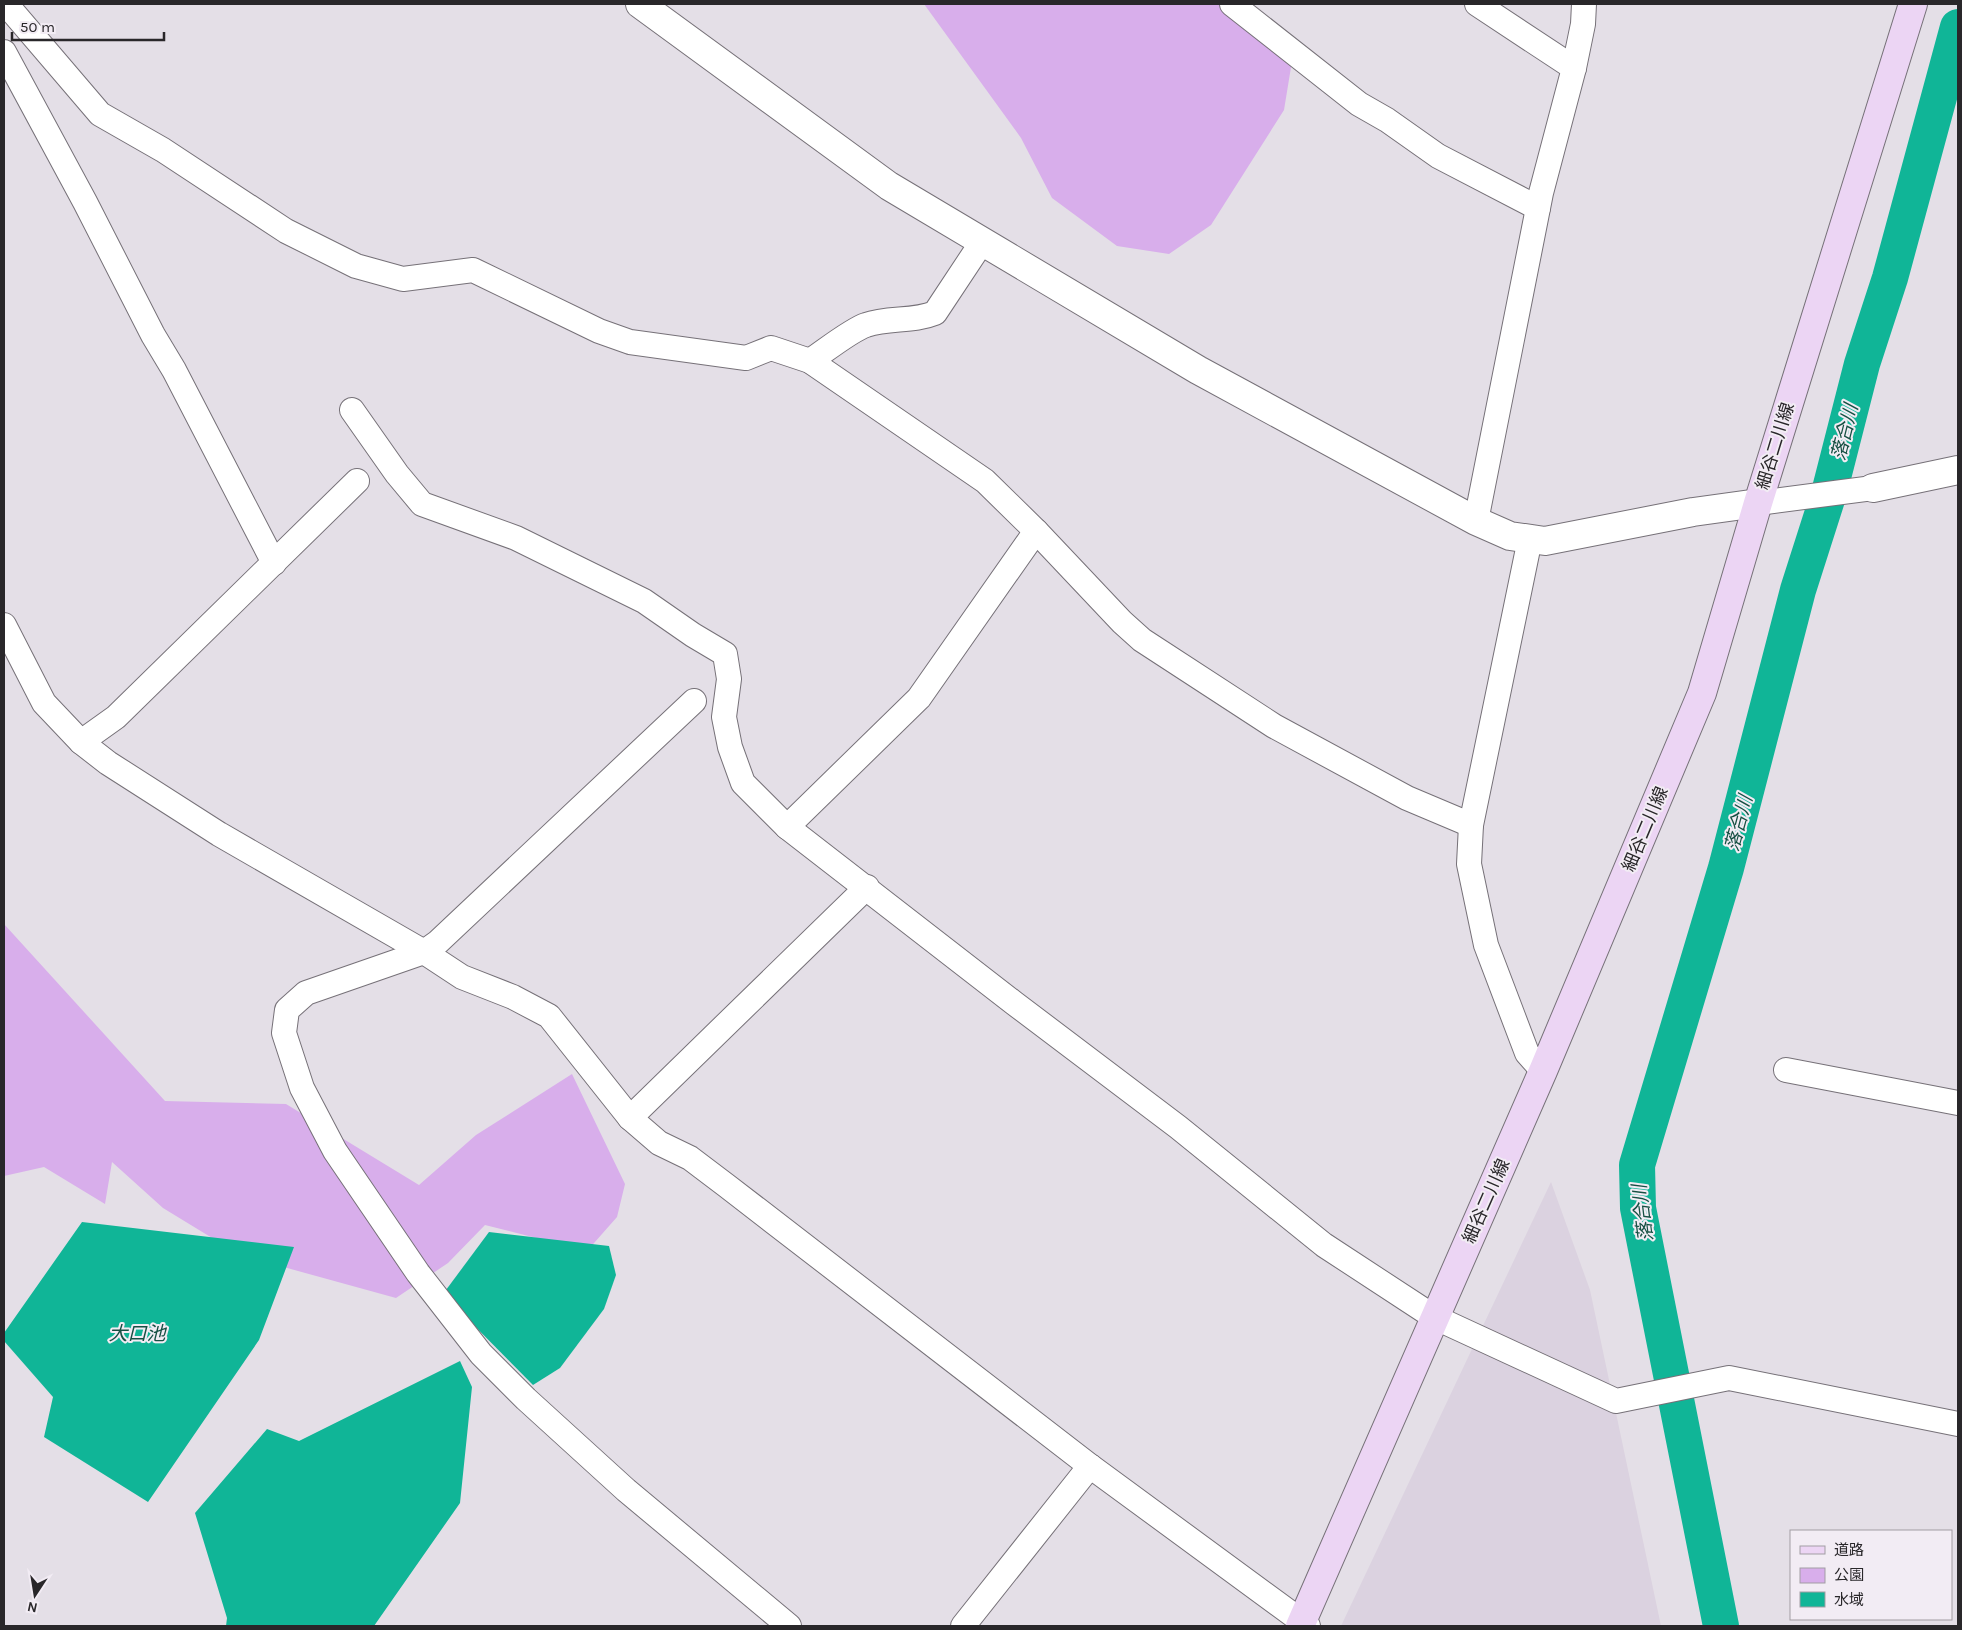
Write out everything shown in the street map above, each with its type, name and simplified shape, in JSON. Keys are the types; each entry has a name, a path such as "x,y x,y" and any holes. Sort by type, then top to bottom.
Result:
{"main road":[{"name":"細谷二川線","path":"1304,1625 1434,1317 1543,1071 1702,693 1771,501 1906,5"}],"street":[{"path":"6,4 100,114 163,150 286,230 356,266 403,279 473,270 599,331 630,342 746,358 772,348 810,361 985,481 1122,622 1142,640 1274,726 1407,798 1471,825"},
{"path":"640,4 889,186 1198,370 1476,521 1510,536 1546,540 1693,512 1873,488 1958,470"},
{"path":"1232,4 1359,104 1387,120 1438,156 1538,208"},
{"path":"1477,4 1574,68"},
{"path":"1476,521 1538,208 1574,68 1583,24 1584,4"},
{"path":"4,52 85,202 153,335 174,370 274,563"},
{"path":"810,361 864,325 876,322 922,318 935,313 982,242"},
{"path":"352,410 397,474 422,504 516,538 644,600 693,635 725,654 729,679 724,717 730,747 743,783 787,827 1178,1127 1324,1245 1434,1317 1616,1401 1729,1378 1958,1424"},
{"path":"81,742 116,717 357,481"},
{"path":"787,827 919,698 1036,532"},
{"path":"1530,539 1471,825 1469,864 1486,945 1527,1053 1543,1071"},
{"path":"4,625 44,703 81,742 108,763 219,834 424,952 462,977 513,997 549,1016 630,1118 659,1142 690,1158 1090,1466 1304,1625"},
{"path":"694,701 438,942 424,952 306,993 287,1010 284,1033 302,1088 335,1151 418,1273 481,1354 526,1399 626,1490 789,1626"},
{"path":"630,1118 867,887"},
{"path":"1786,1070 1958,1103"},
{"path":"963,1626 1090,1466"}],"shaded area":[{"path":"1551,1182 1590,1290 1661,1626 1341,1626"}],"green space":[{"path":"924,4 1233,4 1293,55 1284,110 1211,225 1169,254 1117,246 1052,198 1021,138"},
{"path":"4,924 165,1101 286,1104 419,1185 476,1135 572,1074 625,1184 617,1217 587,1251 485,1225 448,1263 396,1298 240,1255 163,1208 112,1162 105,1204 44,1167 4,1176"}],"water":[{"name":"大口池","path":"82,1222 294,1247 259,1340 148,1502 44,1437 53,1397 4,1341 4,1333"},
{"path":"489,1232 609,1246 616,1275 604,1309 560,1368 533,1385 443,1294"},
{"path":"460,1361 472,1387 460,1503 374,1626 226,1626 227,1618 195,1513 267,1429 299,1441"}],"waterway":[{"name":"落合川","path":"1721,1626 1638,1208 1637,1165 1726,868 1798,590 1829,493 1862,364 1890,278 1958,27"}]}
